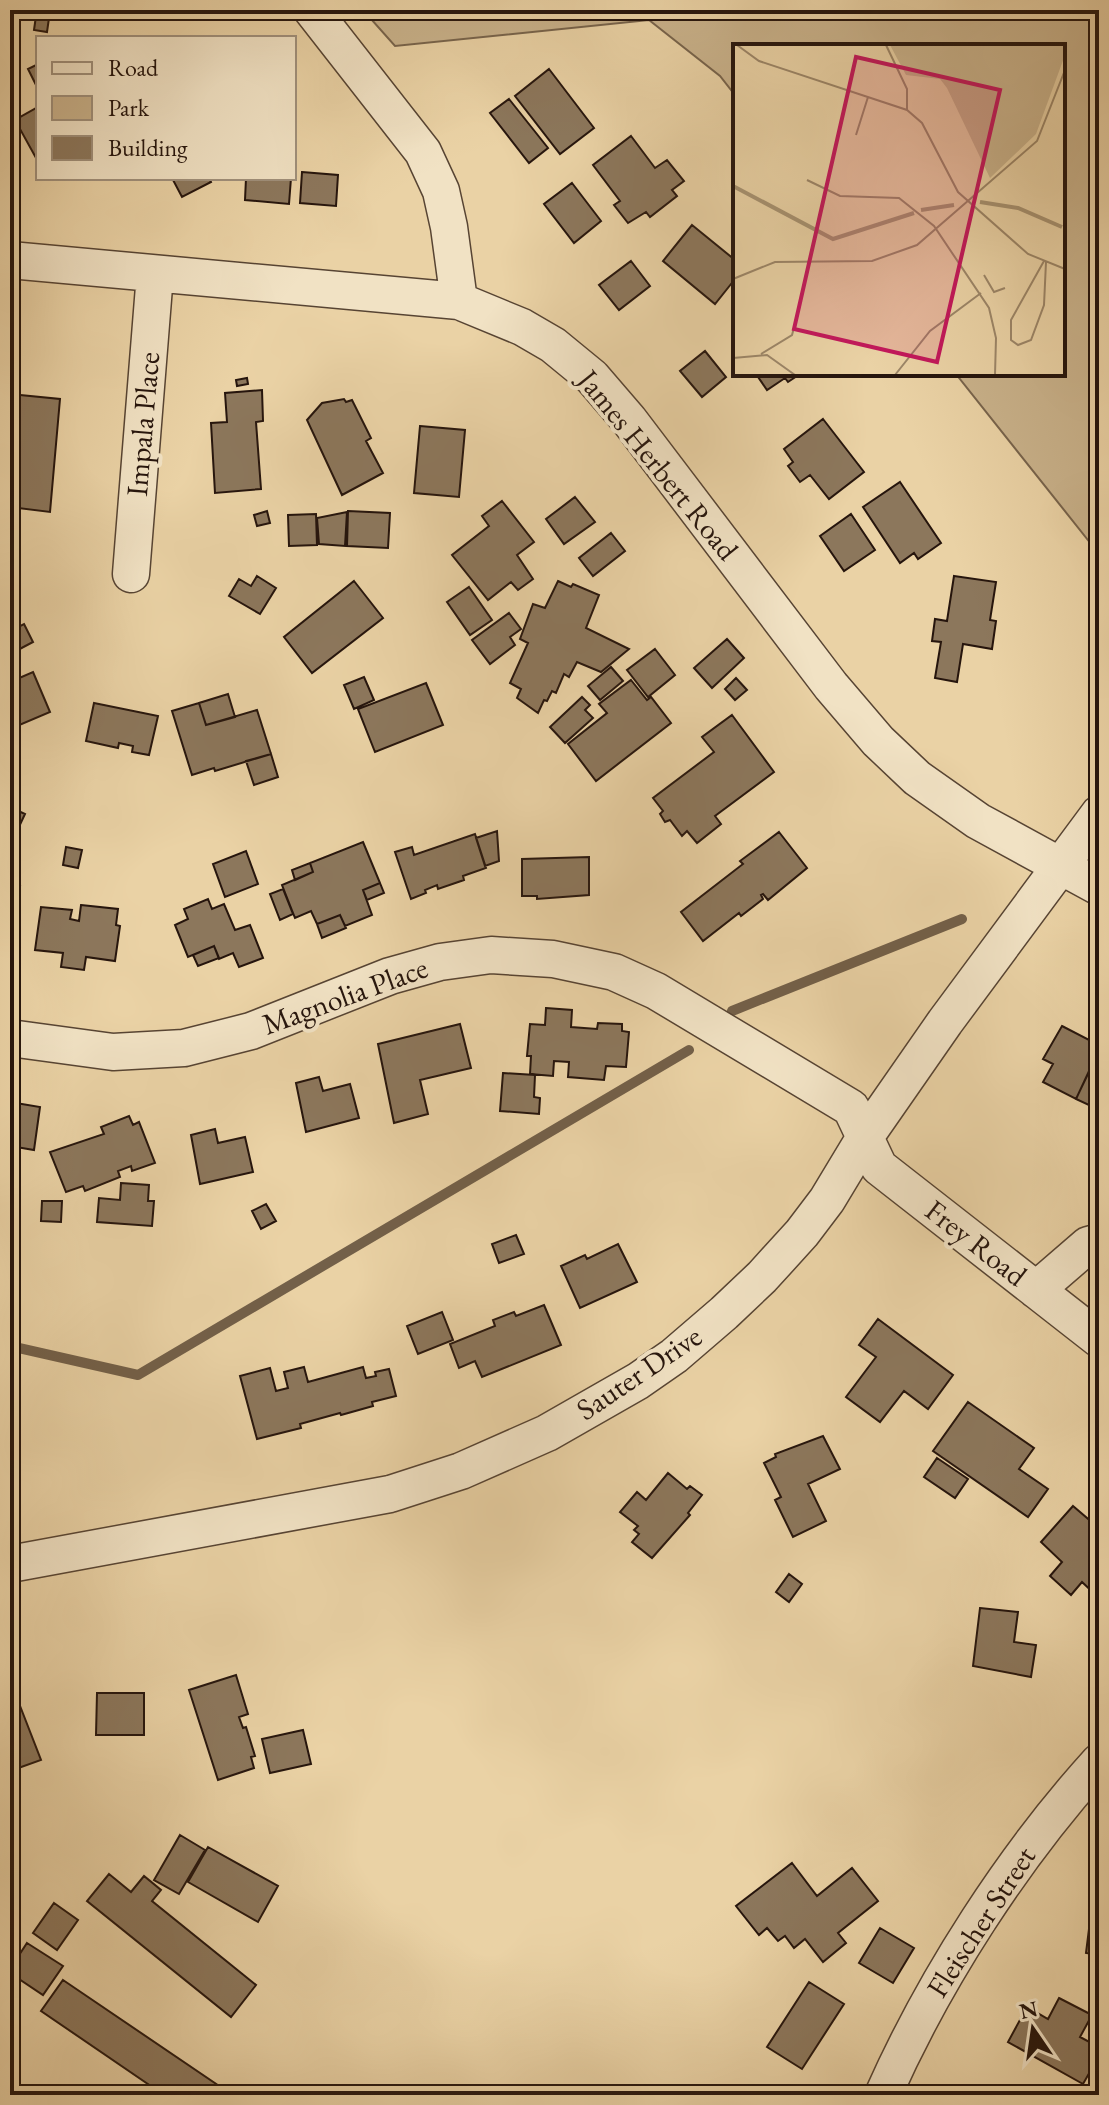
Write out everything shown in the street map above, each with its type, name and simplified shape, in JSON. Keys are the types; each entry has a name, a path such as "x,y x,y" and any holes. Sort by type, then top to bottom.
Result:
{"street":[{"path":"312,10 423,152 441,191 459,301"},
{"name":"James Herbert Road","path":"10,260 459,301 533,333 592,377 639,432 831,686 878,741 917,778 978,821 1099,887"},
{"name":"Impala Place","path":"131,574 155,274"},
{"name":"Sauter Drive","path":"10,1564 390,1494 461,1471 547,1433 638,1381 674,1356 724,1313 802,1233 945,1022 1099,814"},
{"name":"Magnolia Place","path":"10,1038 113,1052 184,1048 251,1031 390,976 440,962 491,955 553,959 614,972 656,991 851,1108 865,1137"},
{"name":"Frey Road","path":"865,1137 879,1167 1099,1339"},
{"path":"1036,1290 1088,1245 1099,1242"},
{"name":"Fleischer Street","path":"883,2095 921,2014 1002,1884 1063,1801 1099,1762"}],"green space":[{"path":"363,10 1099,10 1099,554 958,376 1065,376 1065,44 733,44 733,92 720,76 649,20 395,46"}],"building":[{"path":"36,16 49,18 47,32 34,30"},
{"path":"36,65 36,85 28,69"},
{"path":"549,69 594,128 560,154 515,96"},
{"path":"509,99 548,148 529,163 490,113"},
{"path":"36,108 36,158 15,120"},
{"path":"631,136 655,168 667,160 684,181 672,190 677,196 650,217 646,212 628,223 614,205 620,201 593,165"},
{"path":"302,172 338,175 336,206 300,203"},
{"path":"173,180 210,180 211,182 182,197"},
{"path":"246,180 291,180 289,204 245,200"},
{"path":"572,183 601,221 574,243 544,204"},
{"path":"692,225 733,258 733,282 715,304 663,261"},
{"path":"631,261 650,286 619,310 599,285"},
{"path":"705,351 726,377 702,397 680,371"},
{"path":"757,376 797,376 788,382 785,378 767,390"},
{"path":"247,378 248,384 237,386 236,380"},
{"path":"262,390 263,421 256,422 261,489 215,493 211,423 227,422 225,393"},
{"path":"10,394 60,399 50,512 10,507"},
{"path":"344,399 346,402 352,400 371,438 366,441 383,473 342,495 307,420 322,403"},
{"path":"823,419 864,472 829,499 810,475 800,482 788,466 793,462 784,449"},
{"path":"420,426 465,430 459,497 414,493"},
{"path":"900,482 941,543 918,559 914,553 900,563 863,507"},
{"path":"575,497 595,522 564,544 546,519"},
{"path":"502,501 534,542 517,555 533,579 518,590 511,582 488,600 452,555 489,526 482,516"},
{"path":"267,511 270,523 257,526 254,515"},
{"path":"348,511 390,513 388,548 347,546"},
{"path":"347,512 345,546 319,544 317,518"},
{"path":"316,514 317,545 289,546 288,515"},
{"path":"851,514 875,550 844,571 820,536"},
{"path":"611,533 625,551 593,576 579,558"},
{"path":"257,576 276,588 260,614 229,596 239,579 251,586"},
{"path":"954,576 996,582 990,620 996,621 992,649 963,644 957,682 935,678 941,642 932,641 935,619 947,621"},
{"path":"354,581 383,618 312,673 284,637"},
{"path":"558,581 599,595 586,628 629,649 601,672 577,662 569,677 564,674 556,693 552,691 547,701 544,700 538,713 517,698 521,689 510,683 528,643 520,639 533,604 545,608"},
{"path":"469,587 492,620 470,635 447,602"},
{"path":"509,613 521,629 510,637 515,645 490,664 472,640"},
{"path":"24,624 33,642 14,652 10,631"},
{"path":"727,639 744,658 712,688 694,668"},
{"path":"655,649 675,675 648,697 627,670"},
{"path":"611,667 623,681 600,700 588,686"},
{"path":"33,672 50,712 10,729 10,682"},
{"path":"364,677 374,700 354,709 344,685"},
{"path":"736,678 747,690 735,700 725,689"},
{"path":"631,680 647,700 651,697 671,723 596,781 568,744 607,713 599,704"},
{"path":"426,683 443,725 375,752 358,709"},
{"path":"228,694 235,717 206,725 199,703"},
{"path":"582,697 590,705 585,710 593,718 565,743 550,727"},
{"path":"94,703 158,716 149,755 132,752 133,746 119,743 118,748 86,741"},
{"path":"199,703 206,725 257,710 271,754 192,775 172,711"},
{"path":"732,715 774,772 715,816 721,824 697,843 687,831 682,836 670,820 665,822 660,814 663,811 653,798 714,752 702,737"},
{"path":"271,754 278,777 254,785 246,761"},
{"path":"10,807 25,814 10,846"},
{"path":"497,831 499,861 485,866 476,838"},
{"path":"779,832 807,868 768,900 761,895 763,899 703,941 681,912"},
{"path":"475,834 486,868 463,876 464,880 438,889 437,885 411,899 395,852 412,847 414,855"},
{"path":"363,842 380,883 363,890 372,915 345,926 340,915 317,924 311,911 295,918 282,885 313,872 310,863"},
{"path":"66,847 82,850 78,868 63,865"},
{"path":"246,851 258,884 225,897 213,864"},
{"path":"589,857 589,895 537,899 537,896 522,896 522,859"},
{"path":"310,863 313,872 295,880 292,870"},
{"path":"10,882 20,886 15,902 10,900"},
{"path":"380,883 384,893 367,900 363,890"},
{"path":"283,889 293,914 280,920 270,894"},
{"path":"208,899 212,909 224,904 235,930 250,925 263,958 239,967 233,953 219,959 214,946 188,957 175,925 188,919 184,909"},
{"path":"81,905 118,909 116,925 120,926 115,961 86,957 84,970 61,967 63,953 35,950 41,907 72,910 70,919 79,921"},
{"path":"340,915 346,928 322,938 317,924"},
{"path":"214,946 219,958 198,966 193,955"},
{"path":"546,1008 572,1010 571,1027 597,1029 598,1023 622,1024 622,1031 629,1032 626,1067 606,1066 604,1080 568,1077 569,1062 554,1061 553,1076 530,1074 531,1056 527,1056 530,1024 545,1025"},
{"path":"460,1024 471,1068 420,1080 428,1114 394,1123 378,1044"},
{"path":"1062,1026 1099,1045 1076,1099 1043,1082 1053,1064 1043,1059"},
{"path":"1089,1071 1099,1076 1099,1093 1091,1106 1076,1099"},
{"path":"503,1073 535,1075 534,1097 540,1098 539,1114 500,1111"},
{"path":"319,1077 323,1091 350,1084 359,1118 306,1132 296,1083"},
{"path":"10,1102 40,1107 34,1150 10,1146"},
{"path":"129,1116 133,1125 139,1122 155,1163 132,1171 131,1166 118,1171 120,1177 85,1191 83,1186 66,1192 50,1152 104,1134 101,1127"},
{"path":"215,1129 218,1143 245,1137 253,1172 200,1184 191,1135"},
{"path":"121,1183 149,1185 148,1201 154,1201 152,1226 97,1222 99,1198 120,1200"},
{"path":"42,1201 62,1201 61,1222 41,1221"},
{"path":"266,1204 276,1221 261,1229 252,1211"},
{"path":"516,1235 524,1254 499,1263 492,1244"},
{"path":"618,1244 637,1282 580,1308 561,1266 585,1255 587,1259"},
{"path":"544,1305 561,1345 482,1377 475,1361 459,1368 450,1344 495,1326 493,1320 514,1312 516,1316"},
{"path":"442,1312 453,1340 418,1354 407,1326"},
{"path":"878,1319 953,1375 928,1409 904,1391 880,1422 846,1397 876,1357 859,1345"},
{"path":"304,1367 308,1382 363,1367 366,1378 389,1369 396,1396 372,1402 373,1406 300,1424 301,1428 257,1439 240,1376 270,1368 276,1391 288,1388 284,1372"},
{"path":"968,1402 1034,1448 1019,1469 1048,1489 1028,1517 933,1451"},
{"path":"823,1436 840,1469 808,1484 826,1521 793,1537 775,1500 781,1497 764,1463 776,1457 775,1454"},
{"path":"937,1458 968,1479 955,1498 924,1477"},
{"path":"668,1473 687,1489 690,1486 702,1495 688,1513 690,1515 652,1558 632,1542 639,1534 634,1530 638,1526 620,1512 637,1492 646,1500"},
{"path":"1073,1506 1094,1524 1090,1529 1099,1537 1099,1598 1082,1582 1071,1595 1050,1576 1062,1562 1041,1542"},
{"path":"789,1574 802,1584 789,1602 776,1592"},
{"path":"980,1608 1018,1612 1014,1642 1036,1645 1031,1677 973,1666"},
{"path":"236,1675 248,1714 239,1717 243,1728 246,1727 255,1756 251,1757 254,1768 218,1780 189,1690"},
{"path":"15,1693 41,1760 10,1771 10,1695"},
{"path":"97,1693 144,1693 144,1735 96,1735"},
{"path":"303,1730 311,1764 270,1773 262,1739"},
{"path":"180,1835 205,1850 179,1894 154,1880"},
{"path":"208,1847 278,1886 258,1922 188,1882"},
{"path":"792,1863 817,1896 852,1868 878,1901 838,1933 846,1943 823,1962 805,1939 794,1948 785,1936 778,1941 767,1928 759,1935 736,1906"},
{"path":"109,1874 131,1892 144,1876 161,1890 152,1901 256,1985 231,2017 87,1901"},
{"path":"54,1903 78,1920 57,1950 33,1933"},
{"path":"1091,1913 1099,1914 1099,1955 1086,1953"},
{"path":"880,1928 914,1948 893,1983 859,1963"},
{"path":"27,1943 63,1966 43,1995 10,1973"},
{"path":"63,1980 231,2094 164,2095 41,2011"},
{"path":"809,1982 844,2004 802,2069 767,2047"},
{"path":"1059,1998 1092,2015 1080,2037 1099,2047 1099,2056 1083,2084 1008,2042 1027,2007 1048,2019"}],"waterway":[{"path":"732,1011 962,919"},
{"path":"10,1346 138,1375 689,1050"}]}
